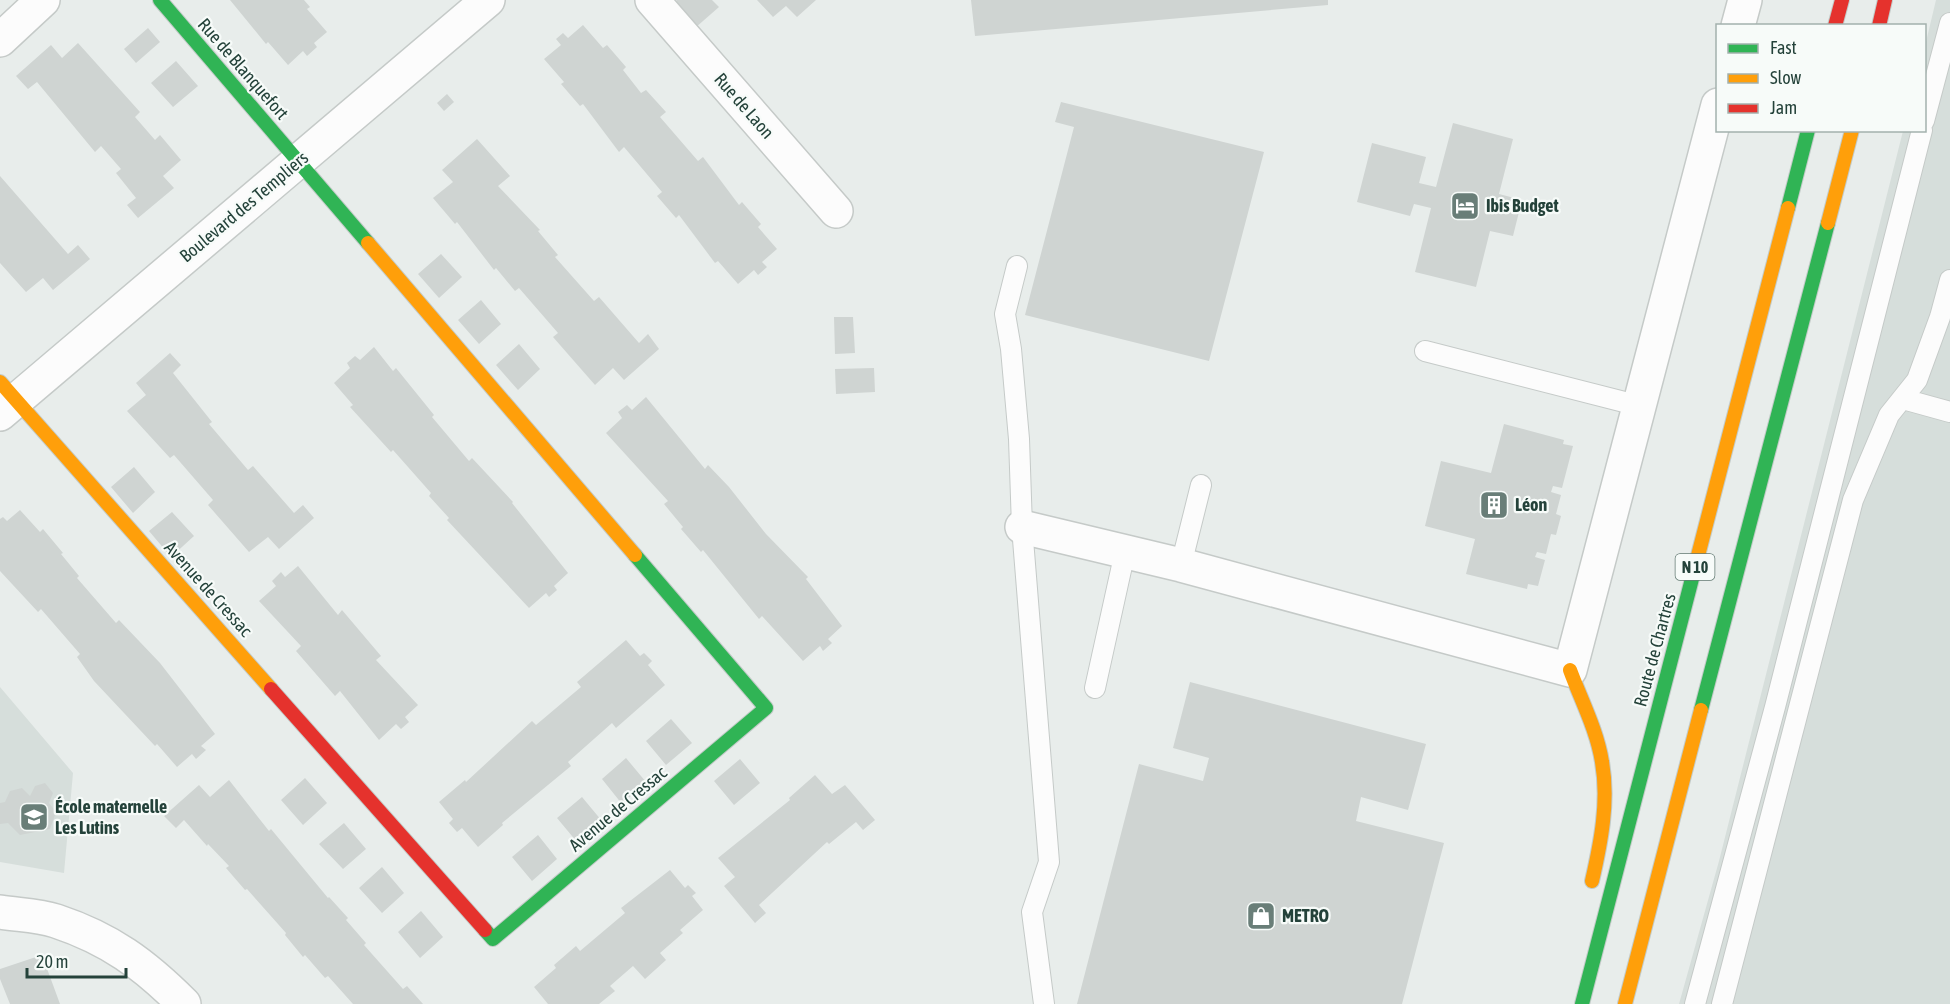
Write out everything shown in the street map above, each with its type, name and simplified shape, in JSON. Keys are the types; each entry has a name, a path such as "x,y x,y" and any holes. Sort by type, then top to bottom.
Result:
{"main road":[{"name":"Rue de Blanquefort","path":"159,0 299,161"},
{"path":"1836,24 1842,0"},
{"path":"1879,24 1885,0"},
{"name":"Route de Chartres","path":"1581,1004 1807,132"},
{"name":"N 10","path":"1625,1004 1851,132"},
{"name":"Avenue de Cressac","path":"5,399 493,939 766,708 299,161"},
{"path":"1570,670 1602,761 1604,792 1599,852 1588,895"}],"street":[{"path":"0,40 43,0"},
{"name":"Boulevard des Templiers","path":"5,399 299,161 488,0"},
{"name":"Rue de Laon","path":"652,0 836,211"},
{"path":"1739,24 1745,0"},
{"path":"1022,527 1181,566 1570,670 1716,113"},
{"path":"0,912 54,920 102,939 148,968 184,1004"}],"lane":[{"path":"1926,113 1950,23"},
{"path":"1695,1004 1775,707 1921,132"},
{"path":"1017,266 1005,314 1011,349 1019,439 1022,527 1049,862 1032,912 1044,1004"},
{"path":"1722,1004 1853,500 1889,415 1917,380 1927,356 1950,280"},
{"path":"1425,351 1640,406"},
{"path":"1903,399 1950,412"},
{"path":"1181,566 1201,485"},
{"path":"1095,688 1125,552"}],"shaded area":[{"path":"1936,0 1950,0 1950,1004 1679,1004 1719,861 1903,132 1926,132 1926,42"},
{"name":"École maternelle Les Lutins","path":"0,687 73,773 64,873 0,862"}],"building":[{"path":"230,0 304,0 310,7 307,9 327,32 314,43 317,47 307,56 303,51 288,65 268,42 266,44"},
{"path":"677,0 712,0 719,7 695,28 674,3"},
{"path":"757,0 816,0 797,17 786,6 773,17"},
{"path":"971,0 1328,0 1328,5 975,36"},
{"path":"583,25 603,48 607,45 626,67 623,70 641,93 646,90 666,112 660,117 698,161 703,157 739,205 742,202 761,224 758,227 777,249 762,262 767,267 758,275 754,270 738,284 718,261 715,263 679,215 676,218 657,196 662,192 624,147 619,152 583,104 580,106 561,84 564,82 544,59 561,45 556,39 563,33 568,38"},
{"path":"148,28 160,42 136,63 124,49"},
{"path":"78,43 140,112 135,117 155,140 160,135 181,160 163,176 174,188 138,218 127,205 136,198 116,173 121,169 101,146 95,152 37,82 28,89 16,76 51,45 62,58"},
{"path":"176,61 198,86 173,107 151,83"},
{"path":"447,94 454,102 444,111 437,103"},
{"path":"1061,102 1264,152 1209,361 1025,315 1074,127 1055,122"},
{"name":"Ibis Budget","path":"1453,123 1513,139 1499,194 1522,200 1513,236 1490,231 1476,287 1415,272 1431,208 1414,204 1410,216 1357,202 1372,143 1426,157 1419,183 1436,187"},
{"path":"477,139 510,176 498,186 540,230 538,231 558,255 555,257 594,301 599,297 639,343 648,334 659,349 624,380 613,368 595,385 553,337 558,333 519,288 515,291 496,268 494,270 457,222 455,224 433,198 453,182 442,170"},
{"path":"0,176 68,254 78,245 90,259 53,290 43,278 26,292 0,263"},
{"path":"441,254 462,277 439,298 418,274"},
{"path":"481,300 501,324 479,344 458,320"},
{"path":"834,317 853,317 855,353 835,354"},
{"path":"519,344 540,369 518,390 496,365"},
{"path":"374,347 393,371 396,368 434,415 432,417 469,461 472,458 513,502 568,573 554,586 557,590 549,597 546,593 529,608 447,520 449,518 429,496 431,493 393,450 391,452 350,407 353,405 334,383 350,368 347,363 355,356 360,360"},
{"path":"170,353 181,365 173,373 212,422 209,424 248,470 253,466 294,513 303,505 314,518 279,549 268,537 249,552 208,505 213,500 174,455 170,458 127,411 146,395 136,383"},
{"path":"874,368 875,392 836,394 835,369"},
{"path":"646,397 705,469 708,465 729,487 766,534 808,577 806,579 842,626 828,639 832,643 823,651 820,646 803,661 762,616 759,619 703,550 701,552 681,529 683,527 664,504 668,501 606,433 622,418 618,412 627,405 632,410"},
{"name":"Léon","path":"1504,424 1564,440 1563,444 1573,446 1562,488 1553,486 1551,492 1561,495 1556,514 1561,516 1556,535 1551,534 1546,554 1537,552 1535,557 1545,560 1538,586 1528,584 1527,589 1466,574 1475,539 1425,526 1441,461 1491,473"},
{"path":"134,467 155,492 133,513 111,487"},
{"path":"20,510 40,532 43,529 79,576 77,578 116,623 119,620 160,663 215,734 201,746 206,750 196,759 192,754 177,767 157,744 155,746 94,681 77,657 80,654 41,609 38,612 0,571 0,519 3,517 7,521"},
{"path":"172,512 194,536 171,557 149,531"},
{"path":"298,566 338,615 342,610 381,656 376,660 418,705 405,717 409,722 401,729 396,724 379,740 340,691 335,696 296,651 301,646 259,601 276,586 272,581 281,572 285,577"},
{"path":"626,640 640,656 644,653 652,661 648,665 665,685 616,728 612,723 568,762 571,766 502,823 503,825 478,847 462,828 457,832 449,823 453,819 439,802 465,780 466,782 532,721 536,725 581,687 577,682"},
{"path":"1190,682 1426,744 1408,810 1361,797 1356,821 1444,843 1402,1004 1077,1004 1139,764 1203,781 1209,758 1173,748"},
{"path":"671,719 692,743 666,765 646,741"},
{"path":"626,758 646,782 622,804 602,779"},
{"path":"740,759 760,783 734,805 714,781"},
{"path":"815,775 832,794 845,785 875,820 863,830 856,822 829,844 827,842 759,905 766,913 755,923 724,886 735,877 718,858 790,800 789,798"},
{"path":"305,778 327,803 303,825 281,800"},
{"path":"229,780 269,831 271,829 328,898 348,918 346,920 366,943 364,945 403,989 407,986 423,1004 353,1004 328,976 325,978 305,955 303,957 285,935 286,933 226,868 229,866 184,820 176,828 164,816 199,785 210,797"},
{"path":"45,783 53,793 49,803 56,812 50,829 20,835 8,823 0,824 0,803 5,802 10,791 22,788 30,796 35,786"},
{"path":"582,797 602,821 577,842 557,818"},
{"path":"344,823 366,849 343,869 319,844"},
{"path":"538,835 557,859 532,881 512,857"},
{"path":"382,867 404,893 382,913 359,888"},
{"path":"670,870 685,888 688,885 696,893 692,896 703,910 680,930 683,933 660,953 666,960 645,979 633,966 610,986 615,991 599,1004 548,1004 534,987 556,968 554,965 576,946 580,951 625,913 621,908"},
{"path":"421,911 443,937 420,958 398,932"},
{"path":"42,955 60,1004 10,1004 0,979 0,969"}],"traffic: fast":[{"path":"160,0 368,243"},
{"path":"1788,208 1807,132"},
{"path":"1701,710 1828,223"},
{"path":"485,930 493,939 766,708 635,555"},
{"path":"1582,1004 1694,571"}],"traffic: slow":[{"path":"1828,223 1851,132"},
{"path":"1694,571 1788,208"},
{"path":"368,243 635,555"},
{"path":"0,382 271,689"},
{"path":"1570,670 1596,738 1604,777 1603,822 1592,881"},
{"path":"1625,1004 1701,710"}],"traffic: jam":[{"path":"1836,24 1842,0"},
{"path":"1879,24 1885,0"},
{"path":"271,689 485,930"}],"place":[{"name":"Ibis Budget","path":"1465,206"},
{"name":"Léon","path":"1494,505"},
{"name":"École maternelle Les Lutins","path":"34,817"},
{"name":"METRO","path":"1261,916"}]}
